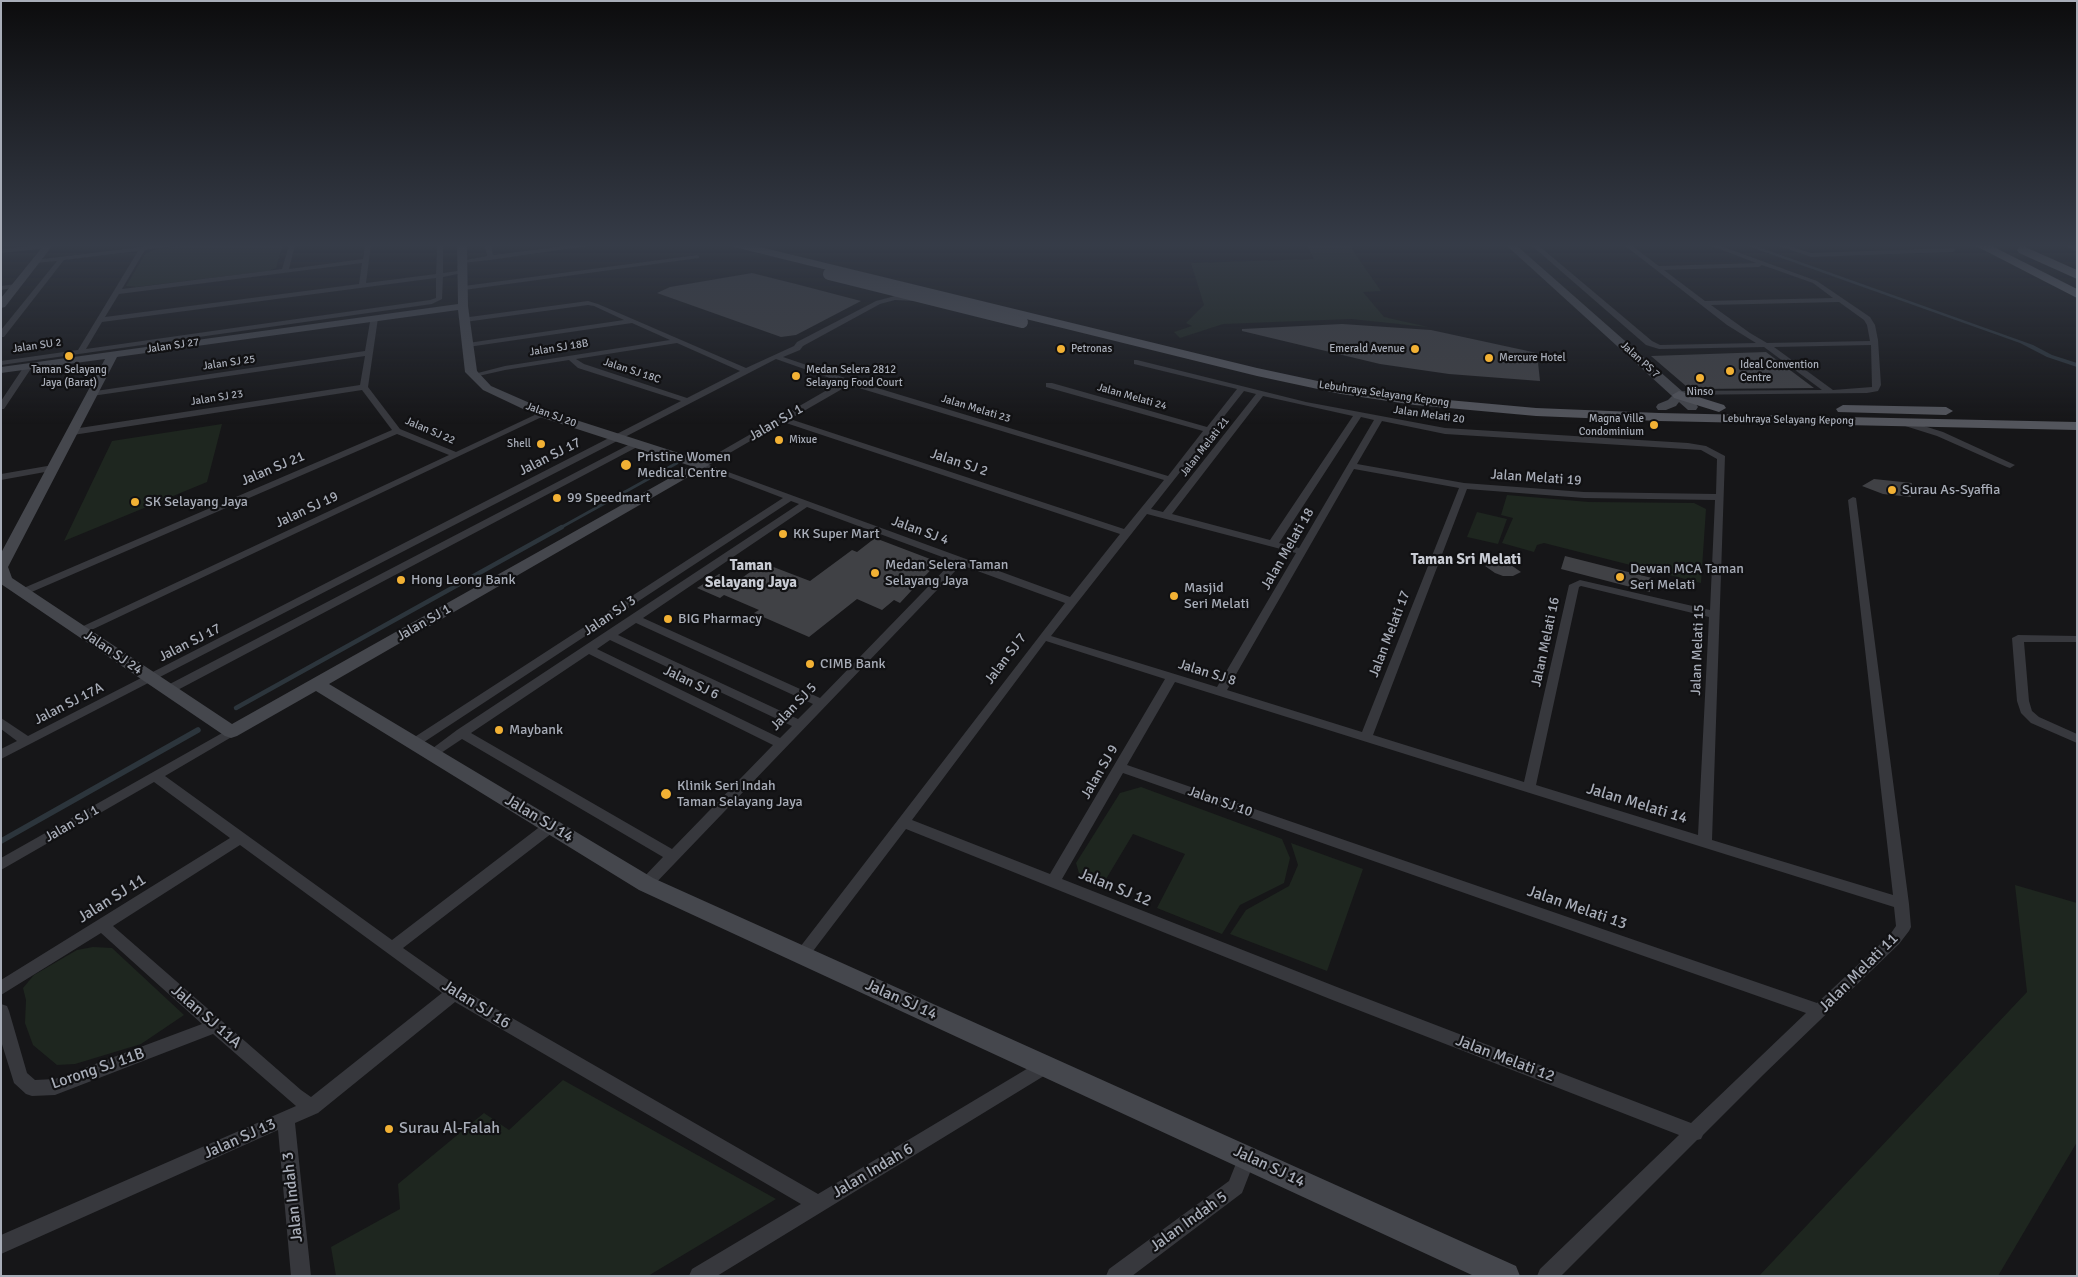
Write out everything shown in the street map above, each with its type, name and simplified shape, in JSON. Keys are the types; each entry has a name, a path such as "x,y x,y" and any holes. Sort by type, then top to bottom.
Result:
{"main road":[{"path":"951,305 1227,374 1302,387 1341,390"},
{"name":"Lebuhraya Selayang Kepong","path":"978,305 1257,372 1341,390 1415,401 1536,412 1681,418 2077,426"},
{"name":"Lebuhraya Selayang Kepong","path":"1011,305 1249,362 1362,386 1480,399 1578,405 1908,410 2077,416"},
{"path":"1677,394 1719,408"},
{"path":"1681,418 1693,414 1692,407"}],"street":[{"path":"1,335 25,305"},
{"path":"81,352 110,305"},
{"path":"101,320 216,305"},
{"name":"Jalan SU 2","path":"1,363 414,305"},
{"path":"465,320 571,305"},
{"path":"593,305 747,371"},
{"name":"Jalan SJ 17","path":"151,679 760,364 777,357 875,305"},
{"name":"Jalan PS 7","path":"1577,305 1692,407"},
{"path":"1604,305 1649,343 1667,348 1873,343"},
{"path":"1705,305 1747,335 1766,345 1830,392"},
{"path":"1662,407 1675,400 1677,394 1830,392 1875,389 1877,385 1871,325 1867,319 1848,305"},
{"path":"463,306 471,372 474,375"},
{"name":"Jalan SJ 27","path":"1,370 463,306"},
{"path":"364,387 374,318"},
{"path":"468,345 632,321"},
{"name":"Jalan SJ 18B","path":"474,375 678,341"},
{"name":"Jalan SJ 25","path":"92,394 369,354"},
{"name":"Jalan SJ 24","path":"113,355 1,567 5,580 231,732"},
{"name":"Jalan Melati 23","path":"777,357 848,382 1169,479"},
{"name":"Jalan SJ 18C","path":"571,358 581,366 689,401"},
{"name":"Jalan Melati 20","path":"1137,362 1358,415 1445,431 1688,446 1703,448 1716,453 1722,458"},
{"path":"1,407 28,366"},
{"name":"Jalan SJ 20","path":"474,375 491,391 544,414 702,465"},
{"name":"Jalan SJ 1","path":"1,865 231,732 848,382"},
{"name":"Jalan Melati 24","path":"1049,385 1209,430"},
{"name":"Jalan SJ 22","path":"364,387 397,431 457,455"},
{"name":"Jalan SJ 23","path":"72,432 364,387"},
{"name":"Jalan SJ 7","path":"802,955 1044,637 1242,388"},
{"name":"Jalan Melati 21","path":"1166,515 1261,393"},
{"name":"Jalan SJ 19","path":"81,631 544,414"},
{"path":"1273,544 1358,415"},
{"name":"Jalan SJ 2","path":"782,419 1126,533"},
{"name":"Jalan Melati 18","path":"1220,692 1380,419"},
{"path":"1905,423 2020,464"},
{"path":"1959,423 1948,428 1947,432 2010,465"},
{"name":"Jalan SJ 21","path":"23,592 397,431"},
{"name":"Jalan SJ 17","path":"168,690 636,444"},
{"name":"Jalan Melati 15","path":"1705,843 1722,458"},
{"name":"Jalan SJ 4","path":"702,465 1072,602"},
{"name":"Jalan Melati 19","path":"1352,466 1464,486 1584,495 1720,496"},
{"path":"1,477 53,468"},
{"name":"Jalan Melati 17","path":"1363,737 1464,486"},
{"name":"Jalan SJ 3","path":"414,743 790,498"},
{"name":"Jalan Melati 11","path":"1547,1276 1695,1133 1757,1070 1894,940 1904,927 1853,500"},
{"name":"Jalan SJ 3","path":"431,754 806,504"},
{"path":"1145,510 1302,552"},
{"name":"Jalan SJ 5","path":"646,884 960,560"},
{"name":"Jalan Melati 16","path":"1530,788 1574,585 1580,584 1715,615"},
{"path":"635,618 821,703"},
{"path":"609,635 800,725"},
{"name":"Jalan SJ 8","path":"1044,637 1363,737"},
{"path":"2077,638 2018,638 2023,701 2027,713 2035,720 2077,739"},
{"name":"Jalan SJ 6","path":"588,649 781,744"},
{"name":"Jalan SJ 9","path":"1053,881 1172,677"},
{"name":"Jalan SJ 17A","path":"1,755 151,679"},
{"name":"Jalan SJ 14","path":"316,684 646,884 1506,1276"},
{"path":"1,722 27,742"},
{"path":"461,733 673,856"},
{"name":"Jalan Melati 14","path":"1363,737 1902,904"},
{"name":"Jalan SJ 10","path":"1120,767 1321,838"},
{"name":"Jalan SJ 16","path":"155,776 454,994 818,1204"},
{"name":"Jalan SJ 12","path":"903,822 1315,986"},
{"path":"391,949 551,826"},
{"name":"Jalan SJ 11","path":"1,988 241,838"},
{"name":"Jalan Melati 13","path":"1321,838 1821,1011"},
{"name":"Jalan SJ 11A","path":"102,925 295,1096 312,1107"},
{"name":"Jalan Melati 12","path":"1315,986 1695,1133"},
{"name":"Jalan SJ 13","path":"1,1246 312,1107 454,994"},
{"name":"Lorong SJ 11B","path":"1,1011 20,1078 32,1088 55,1087 215,1026"},
{"name":"Jalan Indah 6","path":"699,1276 1046,1066"},
{"name":"Jalan Indah 3","path":"286,1119 301,1276"},
{"name":"Jalan Indah 5","path":"1116,1276 1236,1187 1247,1157"}],"shaded area":[{"path":"1204,305 1374,305 1384,317 1428,327 1351,319 1223,324 1180,338 1174,332 1192,326 1186,323"},
{"path":"1912,305 1920,305 2033,345 2052,355 2077,363 2077,367 2047,357 2020,343"},
{"path":"222,424 207,482 64,541 112,441"},
{"path":"1507,495 1589,502 1694,503 1706,509 1701,583 1544,543 1537,545 1534,552 1502,543 1513,518 1501,515"},
{"path":"1477,512 1507,519 1498,544 1467,537"},
{"path":"1141,787 1282,839 1290,858 1284,883 1240,905 1222,934 1157,908 1185,854 1133,834 1103,884 1079,873 1076,863 1120,793"},
{"path":"1291,843 1363,869 1327,971 1230,934 1246,910 1289,886 1298,865"},
{"path":"2015,885 2077,903 2077,1142 1998,1276 1759,1276 2027,992"},
{"path":"93,947 112,948 184,1015 141,1044 75,1064 57,1065 33,1045 25,1023 26,1000 23,988 34,975 77,950"},
{"path":"563,1080 776,1199 648,1276 336,1276 331,1247 400,1209 398,1184 484,1113 509,1130"}],"building":[{"path":"690,305 854,305 796,335 781,337"},
{"name":"Emerald Avenue","path":"1342,324 1431,330 1537,353 1540,381 1449,374 1380,364 1242,331 1242,329"},
{"name":"Ideal Convention Centre","path":"1766,352 1814,388 1694,389 1686,386 1651,356"},
{"name":"Surau As-Syaffia","path":"1874,479 1912,483 1911,497 1883,494 1862,486"},
{"path":"875,538 938,562 900,603 894,600 882,610 857,599 809,637 754,613 759,610 724,595 720,598 697,588 719,574 736,582 763,563 810,581 852,550 857,552"},
{"name":"Dewan MCA Taman Seri Melati","path":"1565,556 1652,578 1650,592 1561,569"},
{"path":"1495,562 1508,563 1521,572 1513,576 1503,576 1485,566"}],"waterway":[{"path":"560,528 677,463"},
{"path":"236,708 562,527"},
{"path":"1,841 198,730"}],"place":[{"name":"Petronas","path":"1061,349"},
{"name":"Emerald Avenue","path":"1415,349"},
{"name":"Taman Selayang Jaya (Barat)","path":"69,356"},
{"name":"Mercure Hotel","path":"1489,358"},
{"name":"Ideal Convention Centre","path":"1730,371"},
{"name":"Medan Selera 2812 Selayang Food Court","path":"796,376"},
{"name":"Ninso","path":"1700,378"},
{"name":"Magna Ville Condominium","path":"1654,425"},
{"name":"Mixue","path":"779,440"},
{"name":"Shell","path":"541,444"},
{"name":"Pristine Women Medical Centre","path":"626,465"},
{"name":"Surau As-Syaffia","path":"1892,490"},
{"name":"99 Speedmart","path":"557,498"},
{"name":"SK Selayang Jaya","path":"135,502"},
{"name":"KK Super Mart","path":"783,534"},
{"name":"Medan Selera Taman Selayang Jaya","path":"875,573"},
{"name":"Dewan MCA Taman Seri Melati","path":"1620,577"},
{"name":"Hong Leong Bank","path":"401,580"},
{"name":"Masjid Seri Melati","path":"1174,596"},
{"name":"BIG Pharmacy","path":"668,619"},
{"name":"CIMB Bank","path":"810,664"},
{"name":"Maybank","path":"499,730"},
{"name":"Klinik Seri Indah Taman Selayang Jaya","path":"666,794"},
{"name":"Surau Al-Falah","path":"389,1129"}],"district":[{"name":"Taman Sri Melati","path":"1466,560"},
{"name":"Taman Selayang Jaya","path":"751,574"}]}
